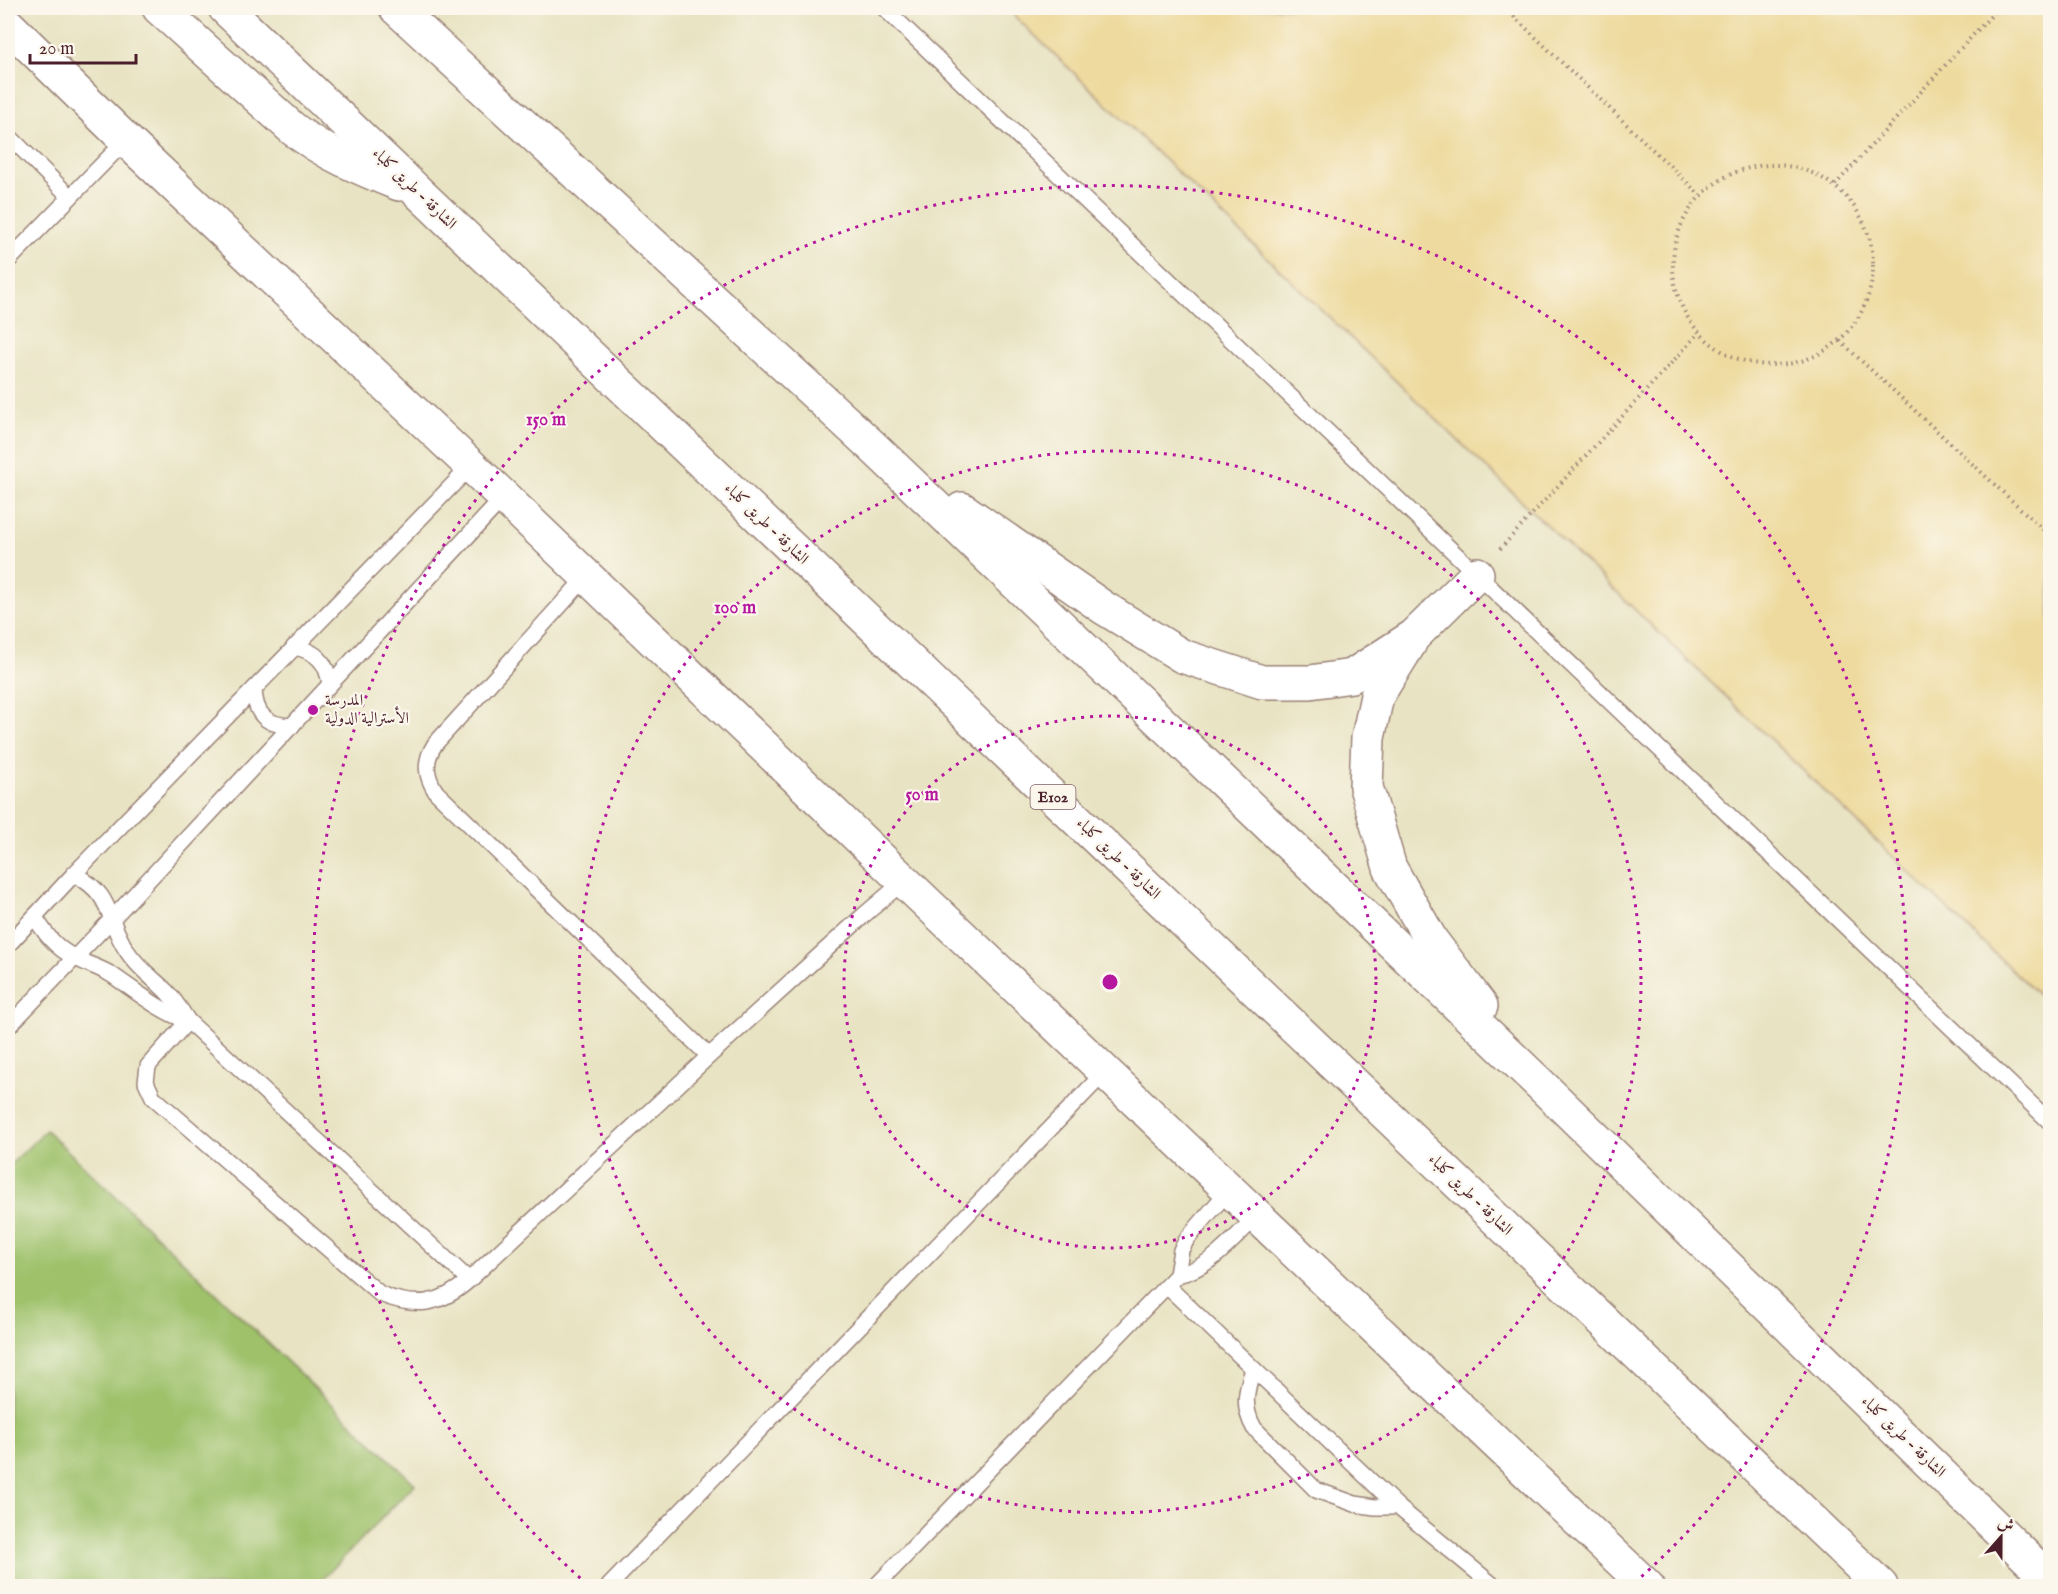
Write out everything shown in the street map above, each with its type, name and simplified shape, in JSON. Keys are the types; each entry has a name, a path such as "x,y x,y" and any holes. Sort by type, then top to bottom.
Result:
{"main road":[{"path":"159,8 313,145 336,158 417,192"},
{"name":"الشارقة - طريق كلباء","path":"225,8 1881,1587"},
{"name":"الشارقة - طريق كلباء","path":"396,8 873,447 1542,1086 2050,1580"},
{"path":"8,25 1256,1217 1647,1587"},
{"path":"873,447 1104,608 1182,656 1262,682 1310,682 1352,676 1414,636 1477,574"},
{"path":"1414,636 1377,696 1368,738 1366,787 1390,868 1431,940 1542,1086"}],"lane":[{"path":"884,8 2050,1122"},
{"path":"8,135 70,197"},
{"path":"8,261 126,140"},
{"path":"8,945 74,874 471,466"},
{"path":"8,1027 112,919 504,497"},
{"path":"587,576 435,744 428,755 426,768 429,781 436,792 710,1056"},
{"path":"294,647 316,654 329,673 330,684"},
{"path":"254,689 254,702 259,713 268,721 280,726 292,726"},
{"path":"74,874 87,881 99,892 128,954 173,998 188,1021 469,1280"},
{"path":"188,1021 148,1066 146,1082 153,1097 380,1294 398,1301 417,1304 455,1293 855,922 904,881"},
{"path":"35,917 51,941 75,958 99,967 155,1006 188,1021"},
{"path":"609,1587 1104,1072"},
{"path":"1172,1280 1186,1239 1229,1190"},
{"path":"876,1587 1172,1280 1210,1261 1256,1217"},
{"path":"1172,1280 1253,1369 1398,1507 1494,1587"},
{"path":"1253,1369 1246,1394 1245,1406 1248,1418 1254,1428 1316,1491 1356,1504 1398,1507"}],"path":[{"path":"1505,8 1700,195"},
{"path":"1835,185 1998,8"},
{"path":"1776,165 1797,168 1835,185 1863,219 1871,240 1874,262 1872,284 1855,324 1840,340 1821,353 1801,362 1779,365 1757,364 1736,358 1716,347 1699,333 1686,316 1677,296 1673,275 1673,253 1686,213 1700,195 1716,182 1734,172 1755,166 1776,165"},
{"path":"1477,574 1699,333"},
{"path":"1840,340 2050,536"}],"green space":[{"path":"46,1130 415,1484 316,1586 8,1586 8,1167"}],"sand":[{"path":"1006,8 2050,8 2050,1006 1931,893"}],"place":[{"name":"المدرسة الأسترالية الدولية","path":"313,710"}]}
